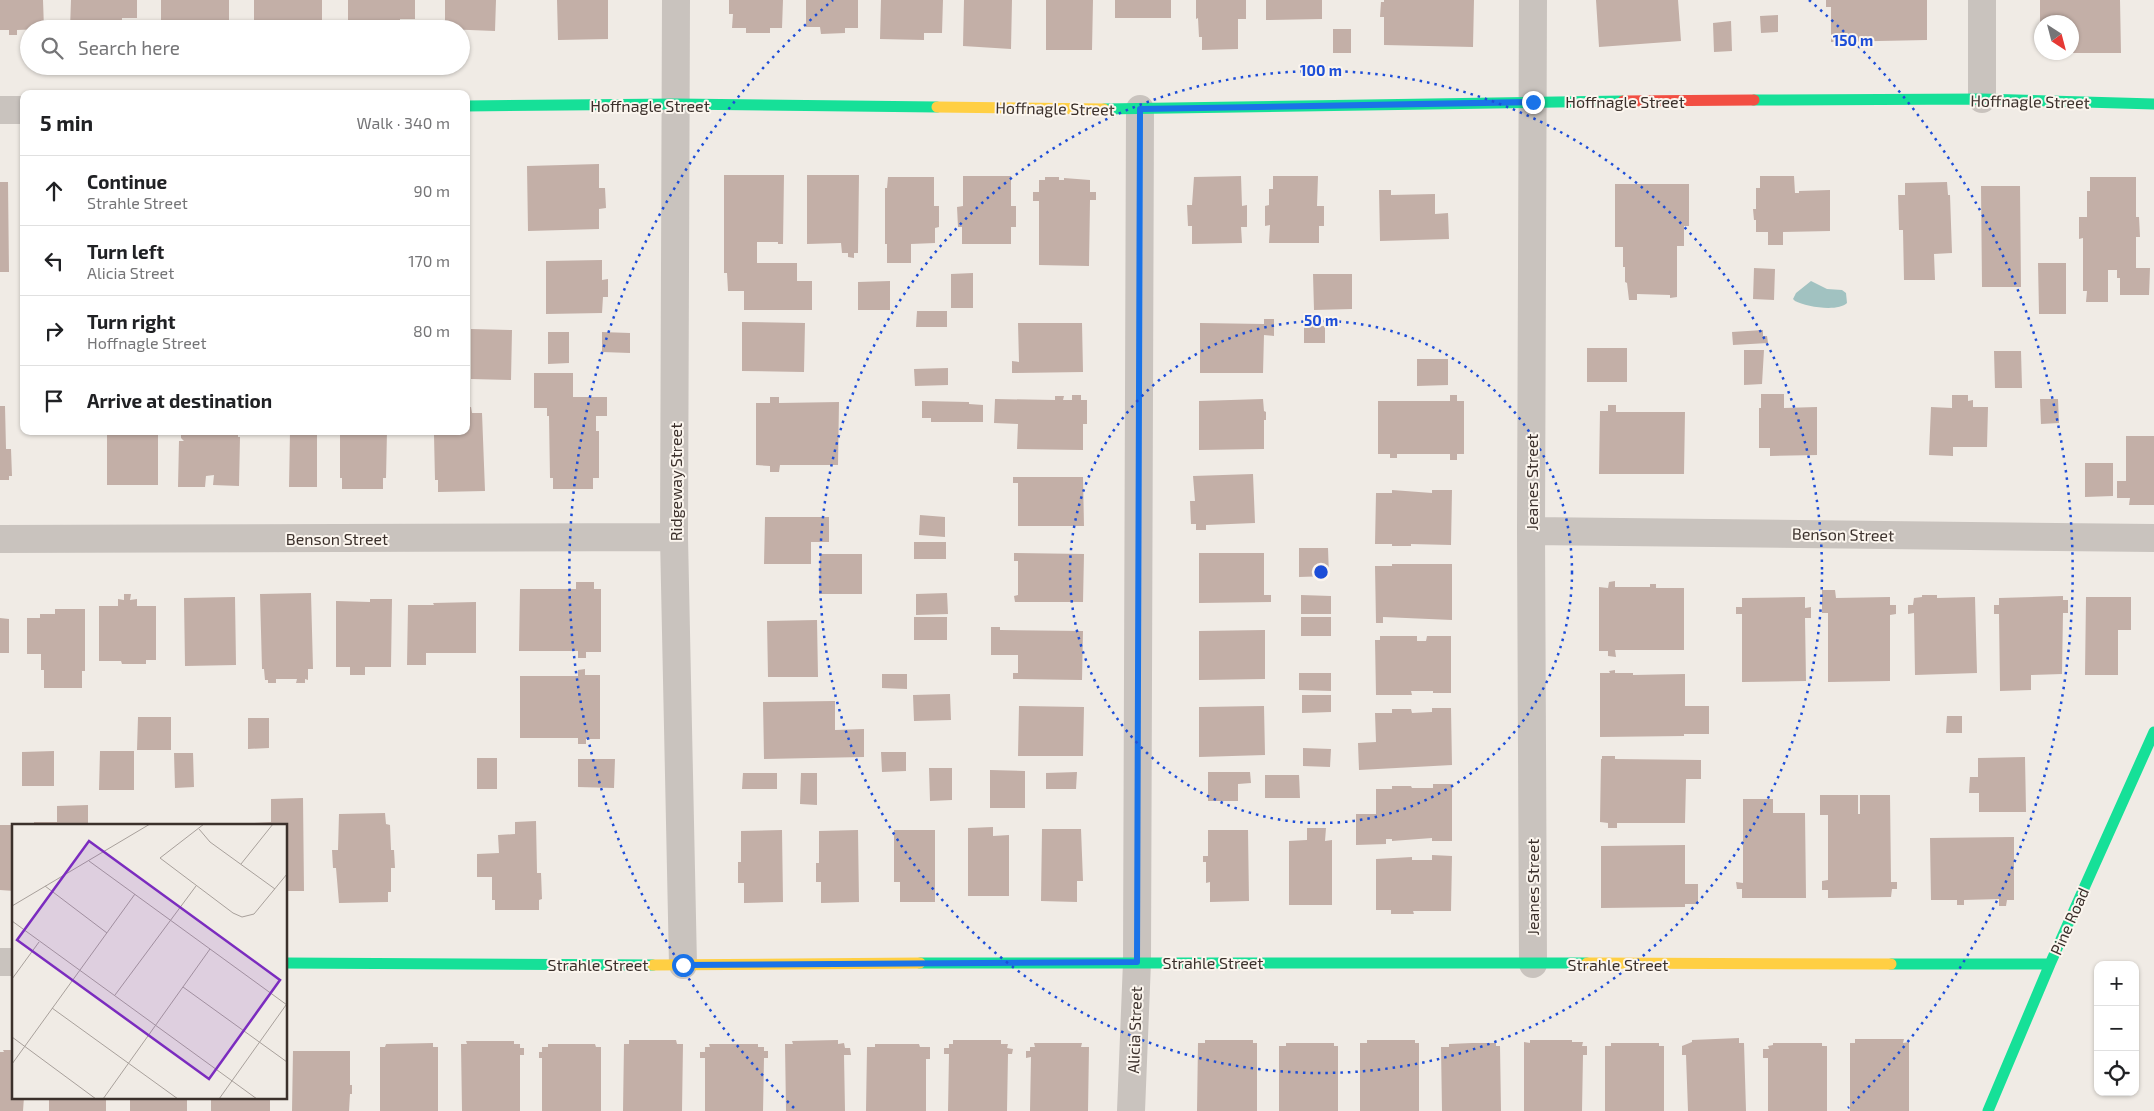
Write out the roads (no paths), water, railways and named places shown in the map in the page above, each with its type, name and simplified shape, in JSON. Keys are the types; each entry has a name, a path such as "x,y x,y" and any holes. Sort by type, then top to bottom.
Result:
{"street":[{"name":"Ridgeway Street","path":"676,0 674,537 683,965"},
{"name":"Jeanes Street","path":"1533,0 1531,531 1533,964"},
{"path":"1982,0 1982,99"},
{"name":"Hoffnagle Street","path":"470,106 676,104 1140,109 1533,102 1982,99 2154,104"},
{"name":"Alicia Street","path":"1131,1111 1137,962 1140,109"},
{"path":"0,110 20,110"},
{"name":"Benson Street","path":"1531,531 2154,538"},
{"name":"Benson Street","path":"0,539 674,537"},
{"name":"Pine Road","path":"1988,1111 2050,964 2154,732"},
{"name":"Strahle Street","path":"288,963 683,965 1137,962 2050,964"}],"water":[{"path":"1811,281 1827,289 1842,290 1846,293 1847,303 1843,306 1822,308 1795,301 1793,299 1796,293"}]}
